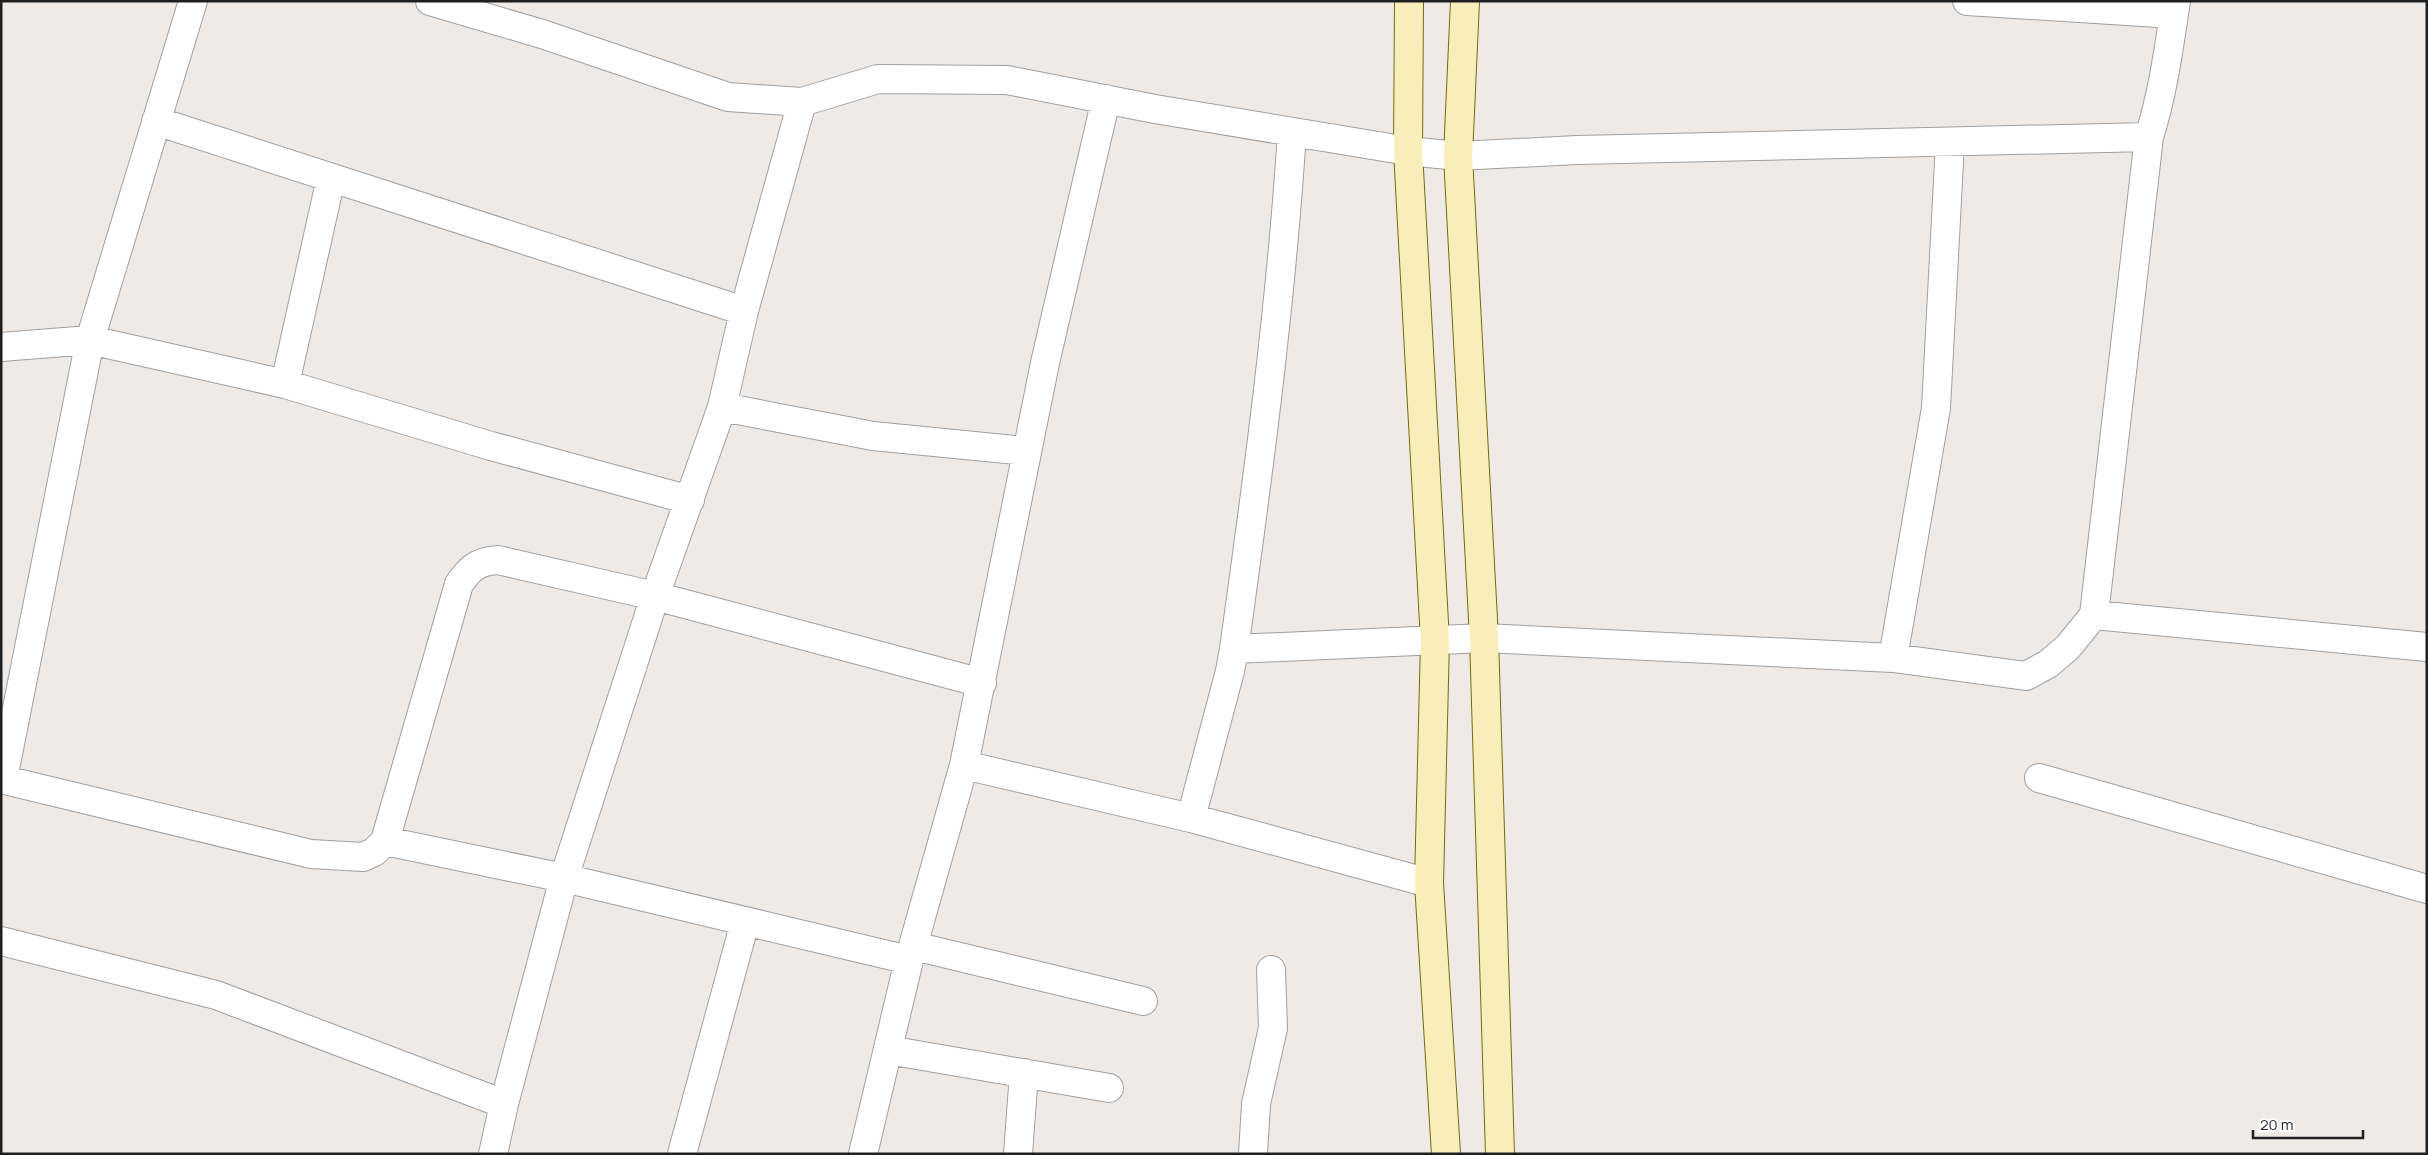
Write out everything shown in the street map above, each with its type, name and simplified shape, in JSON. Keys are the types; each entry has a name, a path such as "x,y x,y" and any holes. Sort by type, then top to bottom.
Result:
{"street":[{"path":"192,1 90,340 2,779 311,854 363,857 374,852 385,841 459,584 474,565 485,560 498,560 655,596 982,684"},
{"path":"430,1 542,34 728,97 802,102 878,79 1007,80 1292,132 1408,151 1458,156 1577,150 2149,137"},
{"path":"1409,1 1408,151 1436,641 1429,882 1446,1154"},
{"path":"1465,1 1458,156 1484,638 1500,1154"},
{"path":"1234,649 1484,638 1892,658 2026,676 2048,664 2068,648 2094,615 2149,137 2158,106 2175,8 1967,1"},
{"path":"863,1154 911,953 964,765 982,684 1026,451 1106,99"},
{"path":"493,1154 504,1104 564,878 655,596 722,408 744,311 802,102"},
{"path":"156,121 744,311"},
{"path":"1191,818 1230,671 1234,649 1266,415 1288,196 1292,132"},
{"path":"1892,658 1936,408 1950,143"},
{"path":"285,384 331,178"},
{"path":"1,347 90,340 285,384 491,446 690,500"},
{"path":"722,408 873,436 1026,451"},
{"path":"2094,615 2427,647"},
{"path":"964,765 1191,818 1429,882"},
{"path":"2039,778 2427,889"},
{"path":"385,841 564,878 745,922 911,953 1143,1001"},
{"path":"682,1154 745,922"},
{"path":"1,941 216,995 504,1104"},
{"path":"1253,1154 1256,1104 1273,1028 1271,970"},
{"path":"888,1050 1109,1088"},
{"path":"1018,1154 1024,1073"}]}
